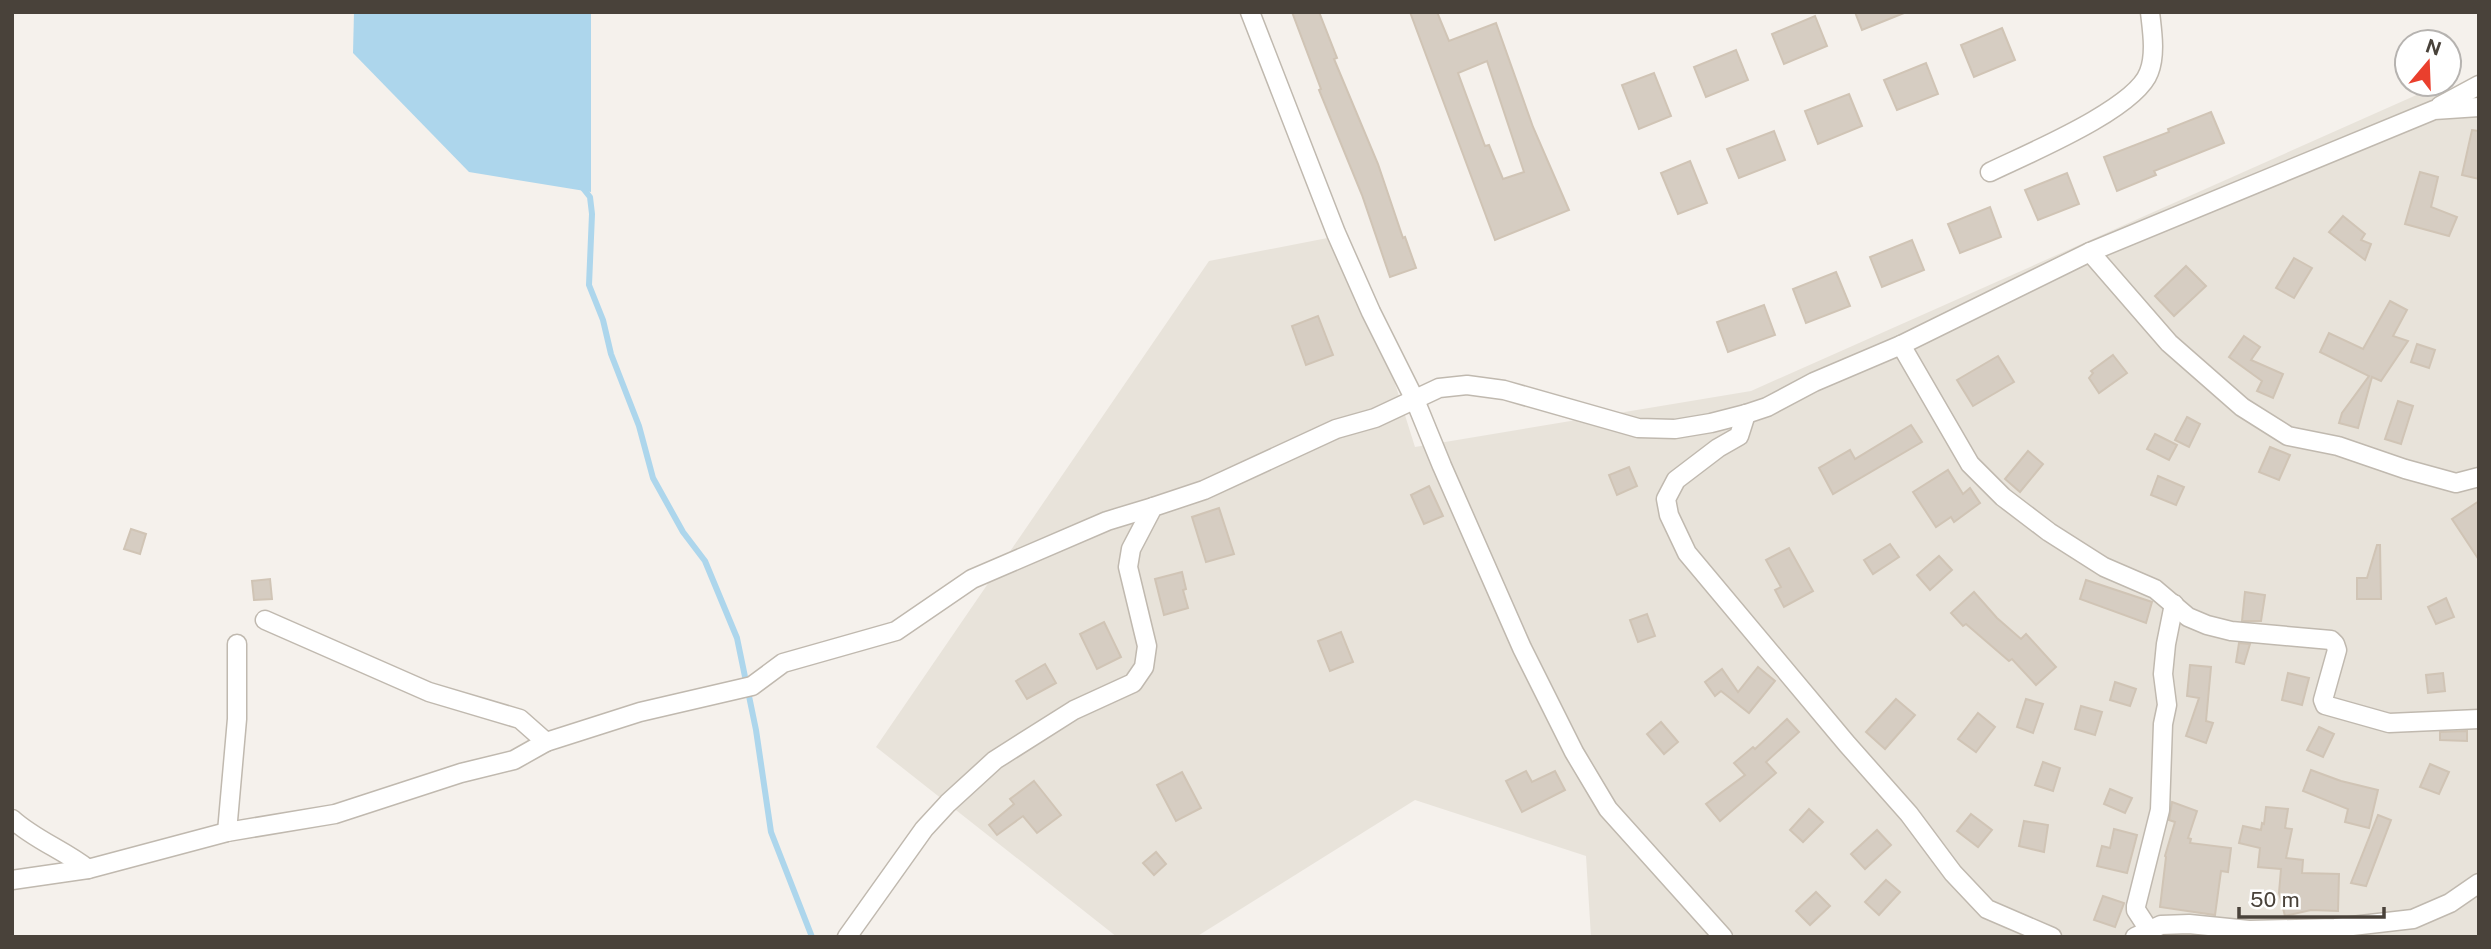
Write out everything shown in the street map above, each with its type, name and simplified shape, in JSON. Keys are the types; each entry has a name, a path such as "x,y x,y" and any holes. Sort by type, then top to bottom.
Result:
{"street":[{"path":"1250,12 1336,233 1371,312 1415,400 1517,636 1574,752 1608,809 1723,937"},
{"path":"1990,172 2045,146 2134,94 2149,72 2152,50 2150,12"},
{"path":"12,880 88,869 228,832 335,814 461,773 514,761 546,742 640,712 752,686 783,663 896,631 972,579 1107,521 1204,490 1336,429 1375,418 1440,388 1467,385 1504,390 1638,428 1675,429 1711,424 1746,414 1767,407 1815,382 1901,345 2090,251 2434,110 2479,85"},
{"path":"2434,110 2479,107"},
{"path":"2090,251 2169,343 2242,407 2288,436 2338,446 2405,470 2456,483 2479,477"},
{"path":"1901,345 1970,464 2003,497 2049,532 2104,567 2155,589 2188,617 2207,625 2231,631 2331,640 2337,650 2323,700 2325,705 2389,723 2479,719"},
{"path":"1746,414 1739,436 1718,448 1676,480 1666,499 1669,516 1688,553 1909,814 1954,873 1987,909 2052,937"},
{"path":"847,937 924,829 995,760 1074,710 1133,683 1144,667 1147,646 1128,567 1131,549 1153,507"},
{"path":"2174,604 2163,674 2166,705 2160,810 2136,906 2142,933 2161,925 2189,924 2249,930 2335,928 2413,919 2450,902 2479,883"},
{"path":"265,620 429,691 520,719 546,742"},
{"path":"228,832 237,719 237,644"},
{"path":"12,819 26,832 70,855 88,869"},
{"path":"2401,937 2413,919"}],"shaded area":[{"path":"2410,98 2446,98 2479,116 2479,937 1591,937 1586,856 1415,800 1196,937 1117,937 876,747 1209,261 1348,234 1415,447 1751,391"}],"water":[{"path":"354,12 591,12 591,192 469,172 353,53"}],"building":[{"path":"1292,12 1319,12 1337,58 1334,59 1378,164 1416,268 1390,277 1362,195 1319,90 1321,89"},
{"path":"1410,12 1437,12 1449,41 1496,23 1533,127 1569,210 1495,240","holes":["1487,61 1524,172 1503,179 1489,145 1485,146 1458,73"]},
{"path":"1855,12 1904,12 1904,13 1862,30"},
{"path":"1815,16 1827,46 1784,64 1772,34"},
{"path":"2002,28 2015,60 1974,77 1961,45"},
{"path":"1736,50 1748,80 1706,97 1694,67"},
{"path":"1926,63 1938,94 1897,110 1884,80"},
{"path":"1654,73 1671,116 1639,129 1622,85"},
{"path":"1849,94 1862,126 1818,144 1805,111"},
{"path":"2211,112 2224,143 2154,171 2156,175 2117,191 2104,157 2169,132 2168,129"},
{"path":"2472,130 2479,131 2479,179 2462,175"},
{"path":"1774,131 1785,160 1739,178 1727,149"},
{"path":"1690,161 1707,203 1678,214 1661,173"},
{"path":"2420,172 2438,177 2431,207 2457,217 2449,236 2405,224"},
{"path":"2067,173 2079,204 2038,220 2025,190"},
{"path":"1990,207 2001,237 1960,253 1948,224"},
{"path":"2343,216 2365,234 2361,240 2371,244 2365,260 2329,232"},
{"path":"1912,240 1924,270 1882,287 1870,257"},
{"path":"2294,258 2312,268 2294,298 2276,288"},
{"path":"2186,266 2206,286 2174,316 2155,296"},
{"path":"1836,272 1850,306 1806,323 1793,289"},
{"path":"2390,301 2407,310 2393,336 2408,341 2381,381 2372,377 2358,428 2339,423 2342,413 2369,376 2320,352 2329,333 2363,349"},
{"path":"1764,305 1775,335 1728,352 1717,322"},
{"path":"1318,316 1333,355 1306,365 1292,326"},
{"path":"2244,336 2260,347 2251,360 2283,374 2273,398 2257,391 2262,381 2229,357"},
{"path":"2417,344 2435,350 2429,368 2411,362"},
{"path":"2113,355 2127,373 2099,393 2089,378 2093,373 2091,371"},
{"path":"1998,356 2014,382 1973,406 1957,380"},
{"path":"2398,401 2413,406 2401,444 2385,439"},
{"path":"2187,417 2200,424 2189,447 2175,440"},
{"path":"1911,425 1922,442 1833,494 1819,468 1850,450 1855,459"},
{"path":"2155,434 2177,445 2169,460 2147,449"},
{"path":"2270,447 2290,455 2279,480 2259,472"},
{"path":"2028,451 2043,464 2020,492 2005,479"},
{"path":"1629,467 1637,486 1617,495 1609,475"},
{"path":"1948,470 1963,494 1970,488 1980,503 1954,522 1951,517 1936,527 1913,492"},
{"path":"2158,476 2184,487 2176,505 2151,495"},
{"path":"1429,486 1443,516 1424,524 1411,495"},
{"path":"2479,501 2479,560 2452,519"},
{"path":"1219,508 1234,554 1206,562 1192,517"},
{"path":"131,529 146,534 140,554 124,549"},
{"path":"1890,544 1899,557 1873,574 1864,560"},
{"path":"2377,545 2380,545 2381,599 2357,599 2357,578 2367,578"},
{"path":"1789,548 1813,591 1784,607 1775,590 1781,587 1766,560"},
{"path":"1939,556 1952,570 1930,590 1917,575"},
{"path":"1182,572 1188,608 1164,615 1155,579"},
{"path":"270,579 272,599 254,600 252,581"},
{"path":"2086,580 2152,602 2146,623 2080,599"},
{"path":"1974,592 1997,618 2021,639 2026,634 2056,667 2036,685 2012,659 2009,661 1966,624 1963,626 1951,613"},
{"path":"2245,592 2265,595 2261,621 2242,621"},
{"path":"2446,598 2454,617 2436,624 2428,607"},
{"path":"1647,614 1655,636 1638,642 1630,620"},
{"path":"1104,622 1121,657 1097,669 1080,634"},
{"path":"1341,632 1353,662 1330,671 1318,641"},
{"path":"2239,643 2250,644 2244,664 2236,662"},
{"path":"1045,664 1056,683 1027,699 1016,681"},
{"path":"2190,665 2211,667 2206,721 2213,723 2206,743 2186,736 2199,698 2187,696"},
{"path":"1758,667 1775,681 1749,713 1721,691 1715,696 1705,682 1722,669 1738,692"},
{"path":"2288,673 2309,678 2302,705 2282,700"},
{"path":"2443,673 2445,691 2428,693 2426,675"},
{"path":"2115,682 2136,689 2130,706 2110,700"},
{"path":"1896,699 1915,715 1885,749 1866,732"},
{"path":"2026,699 2043,704 2033,733 2017,727"},
{"path":"2081,706 2102,712 2095,735 2075,729"},
{"path":"1978,713 1995,727 1976,752 1958,739"},
{"path":"1787,719 1799,732 1766,762 1776,773 1720,821 1706,804 1745,775 1734,763 1753,747 1755,749"},
{"path":"1661,722 1678,742 1664,754 1647,734"},
{"path":"2319,727 2334,734 2323,757 2307,750"},
{"path":"2467,731 2467,741 2440,740 2440,732"},
{"path":"2043,762 2060,768 2053,791 2035,785"},
{"path":"2430,764 2449,772 2439,794 2420,787"},
{"path":"2311,770 2378,790 2369,828 2345,822 2348,809 2303,791"},
{"path":"1526,771 1532,782 1555,771 1565,790 1522,812 1506,781"},
{"path":"1182,772 1201,808 1176,821 1157,785"},
{"path":"1034,781 1061,815 1037,833 1023,816 997,835 989,825 1014,804 1010,799"},
{"path":"2110,789 2132,798 2125,813 2104,804"},
{"path":"2172,802 2197,811 2188,838 2191,839 2190,843 2231,848 2228,872 2221,871 2215,915 2160,907 2165,856 2175,822 2169,820"},
{"path":"2266,807 2288,809 2285,828 2292,829 2286,858 2303,860 2302,873 2339,874 2338,911 2311,910 2285,916 2279,893 2281,869 2258,867 2260,848 2239,843 2243,826 2261,830"},
{"path":"1809,809 1823,822 1803,842 1790,830"},
{"path":"1971,814 1992,830 1978,847 1957,831"},
{"path":"2378,815 2391,820 2366,886 2351,883"},
{"path":"2024,821 2048,825 2044,852 2019,846"},
{"path":"2114,829 2137,835 2127,873 2097,866 2102,846 2110,848"},
{"path":"1877,830 1891,845 1865,869 1851,854"},
{"path":"1156,852 1166,864 1154,875 1143,863"},
{"path":"1886,880 1900,892 1879,915 1865,902"},
{"path":"1816,892 1830,906 1810,925 1796,911"},
{"path":"2103,896 2124,903 2115,927 2094,920"}],"waterway":[{"path":"582,187 590,197 592,214 589,285 603,320 611,354 639,426 653,478 683,532 705,561 737,638 756,730 771,832 812,937"}]}
